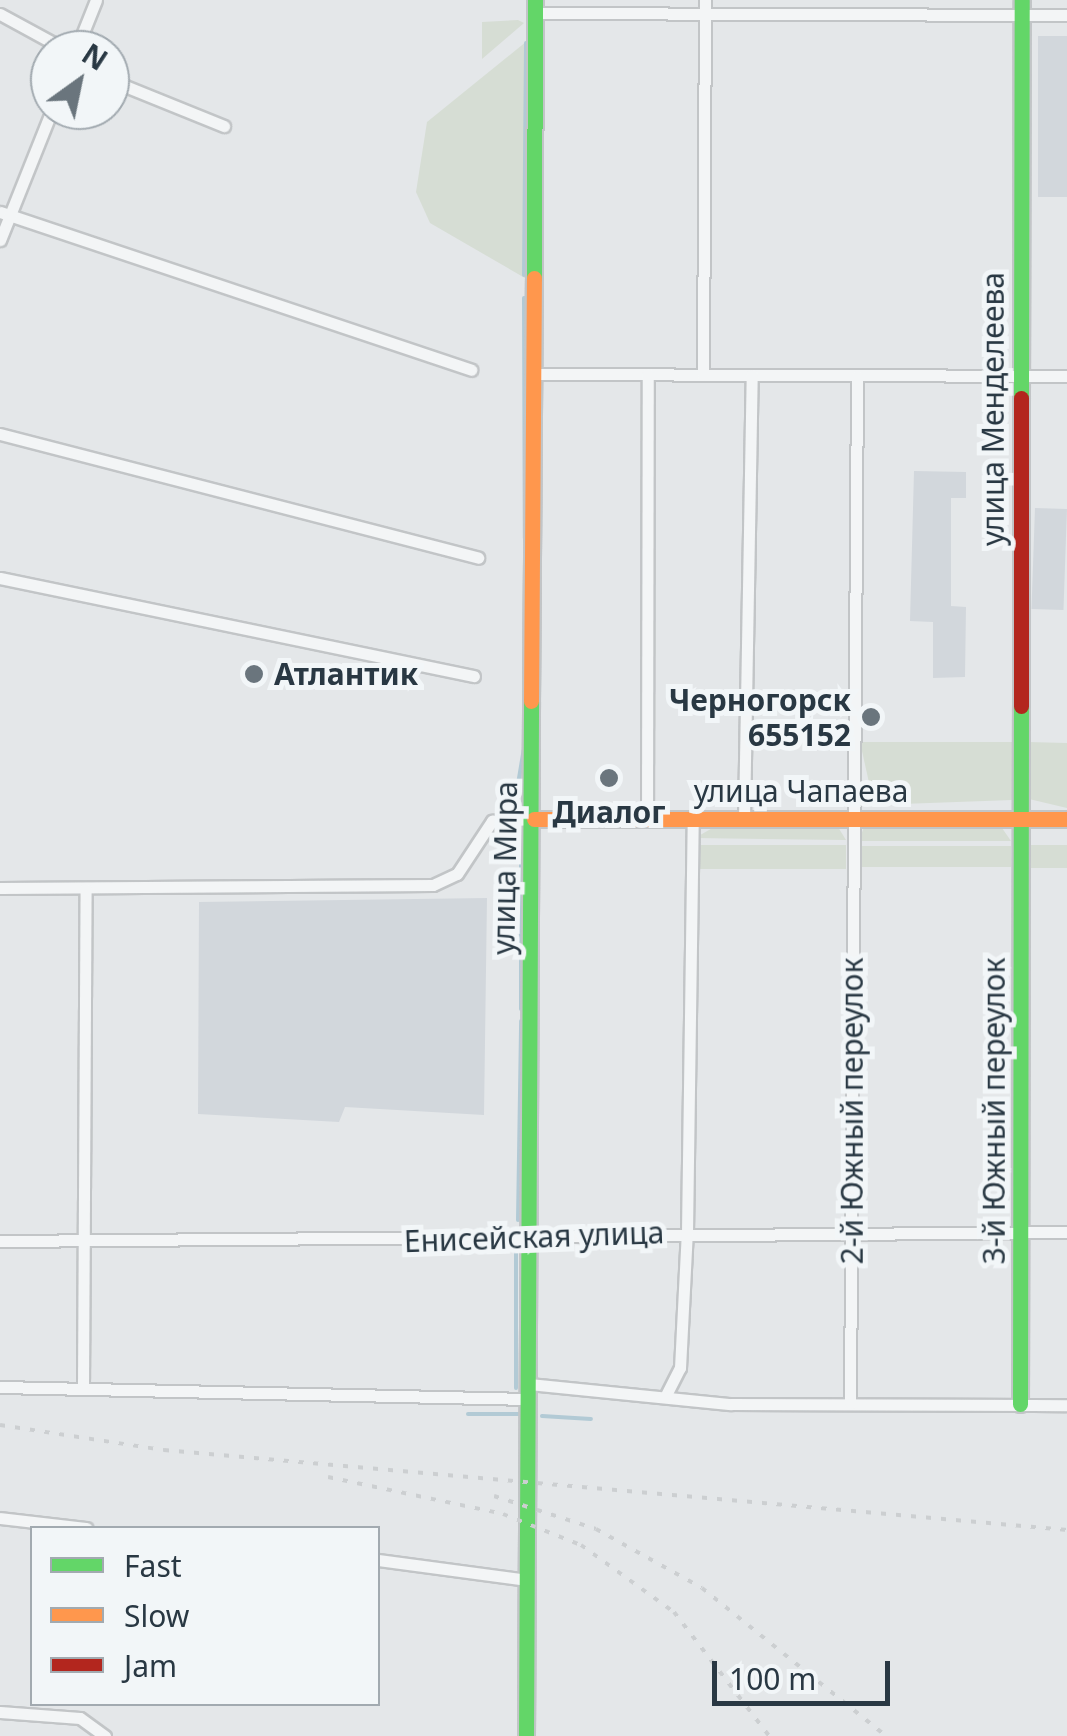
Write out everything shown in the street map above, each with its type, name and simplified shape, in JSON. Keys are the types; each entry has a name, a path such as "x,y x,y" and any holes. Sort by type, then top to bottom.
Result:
{"main road":[{"name":"улица Мира","path":"526,1736 534,818 535,6"},
{"name":"улица Менделеева","path":"1020,818 1022,7"},
{"name":"улица Чапаева","path":"534,818 1067,819"},
{"name":"3-й Южный переулок","path":"1020,818 1020,1404"}],"street":[{"path":"84,30 96,0"},
{"path":"702,375 705,0"},
{"path":"535,6 705,14 1022,7 1067,15"},
{"path":"0,14 30,30"},
{"path":"130,88 224,126"},
{"path":"0,240 6,211 43,130"},
{"path":"6,211 471,370"},
{"path":"534,374 1067,376"},
{"path":"646,818 648,374"},
{"path":"744,818 752,375"},
{"name":"2-й Южный переулок","path":"850,1403 856,376"},
{"path":"0,434 478,558"},
{"path":"0,578 474,676"},
{"path":"484,806 492,821"},
{"path":"492,821 534,818"},
{"path":"665,1397 680,1368 687,1232 693,818"},
{"path":"0,888 433,885 457,874 492,821"},
{"path":"83,1385 80,1241 86,889"},
{"name":"Енисейская улица","path":"0,1242 530,1240 687,1232 1067,1232"},
{"path":"0,1386 529,1391 850,1403 1067,1405"},
{"path":"0,1518 69,1526"},
{"path":"380,1560 528,1580"},
{"path":"0,1712 80,1718 105,1736"}],"shaded area":[{"path":"518,20 524,23 482,59 482,22"},
{"path":"1038,36 1067,36 1067,197 1038,197"},
{"path":"527,41 525,278 430,223 416,192 427,122"},
{"path":"914,471 966,472 966,498 951,498 951,606 966,607 965,677 933,678 933,622 910,621"},
{"path":"1035,508 1067,509 1063,610 1031,609"},
{"path":"860,742 1014,742 1012,800 874,805"},
{"path":"1028,742 1067,743 1067,808 1029,799"},
{"path":"716,826 838,827 846,840 695,838"},
{"path":"864,827 1002,828 1011,841 859,841"},
{"path":"692,845 846,845 846,869 692,869"},
{"path":"1028,845 1067,845 1067,868 1028,868"},
{"path":"860,846 1011,846 1011,867 860,867"},
{"path":"487,898 484,1115 345,1107 339,1122 198,1114 199,902"}],"waterway":[{"path":"524,275 526,43"},
{"path":"524,298 525,538"},
{"path":"515,802 524,748"},
{"path":"521,831 521,1009"},
{"path":"518,1220 521,1021"},
{"path":"516,1251 516,1388"},
{"path":"468,1414 519,1414"},
{"path":"542,1416 591,1419"}],"railway":[{"path":"0,1425 164,1450 1067,1530"},
{"path":"328,1477 503,1514 581,1545 674,1612 769,1736"},
{"path":"494,1496 596,1529 702,1588 886,1736"}],"traffic: fast":[{"path":"534,278 535,0"},
{"path":"1021,398 1022,0"},
{"path":"526,1736 531,701"},
{"path":"1020,1404 1021,706"}],"traffic: slow":[{"path":"531,701 534,278"},
{"path":"534,819 1067,819"}],"traffic: jam":[{"path":"1021,398 1021,706"}],"place":[{"name":"Атлантик","path":"254,674"},
{"name":"Черногорск 655152","path":"871,717"},
{"name":"Диалог","path":"609,778"}]}
